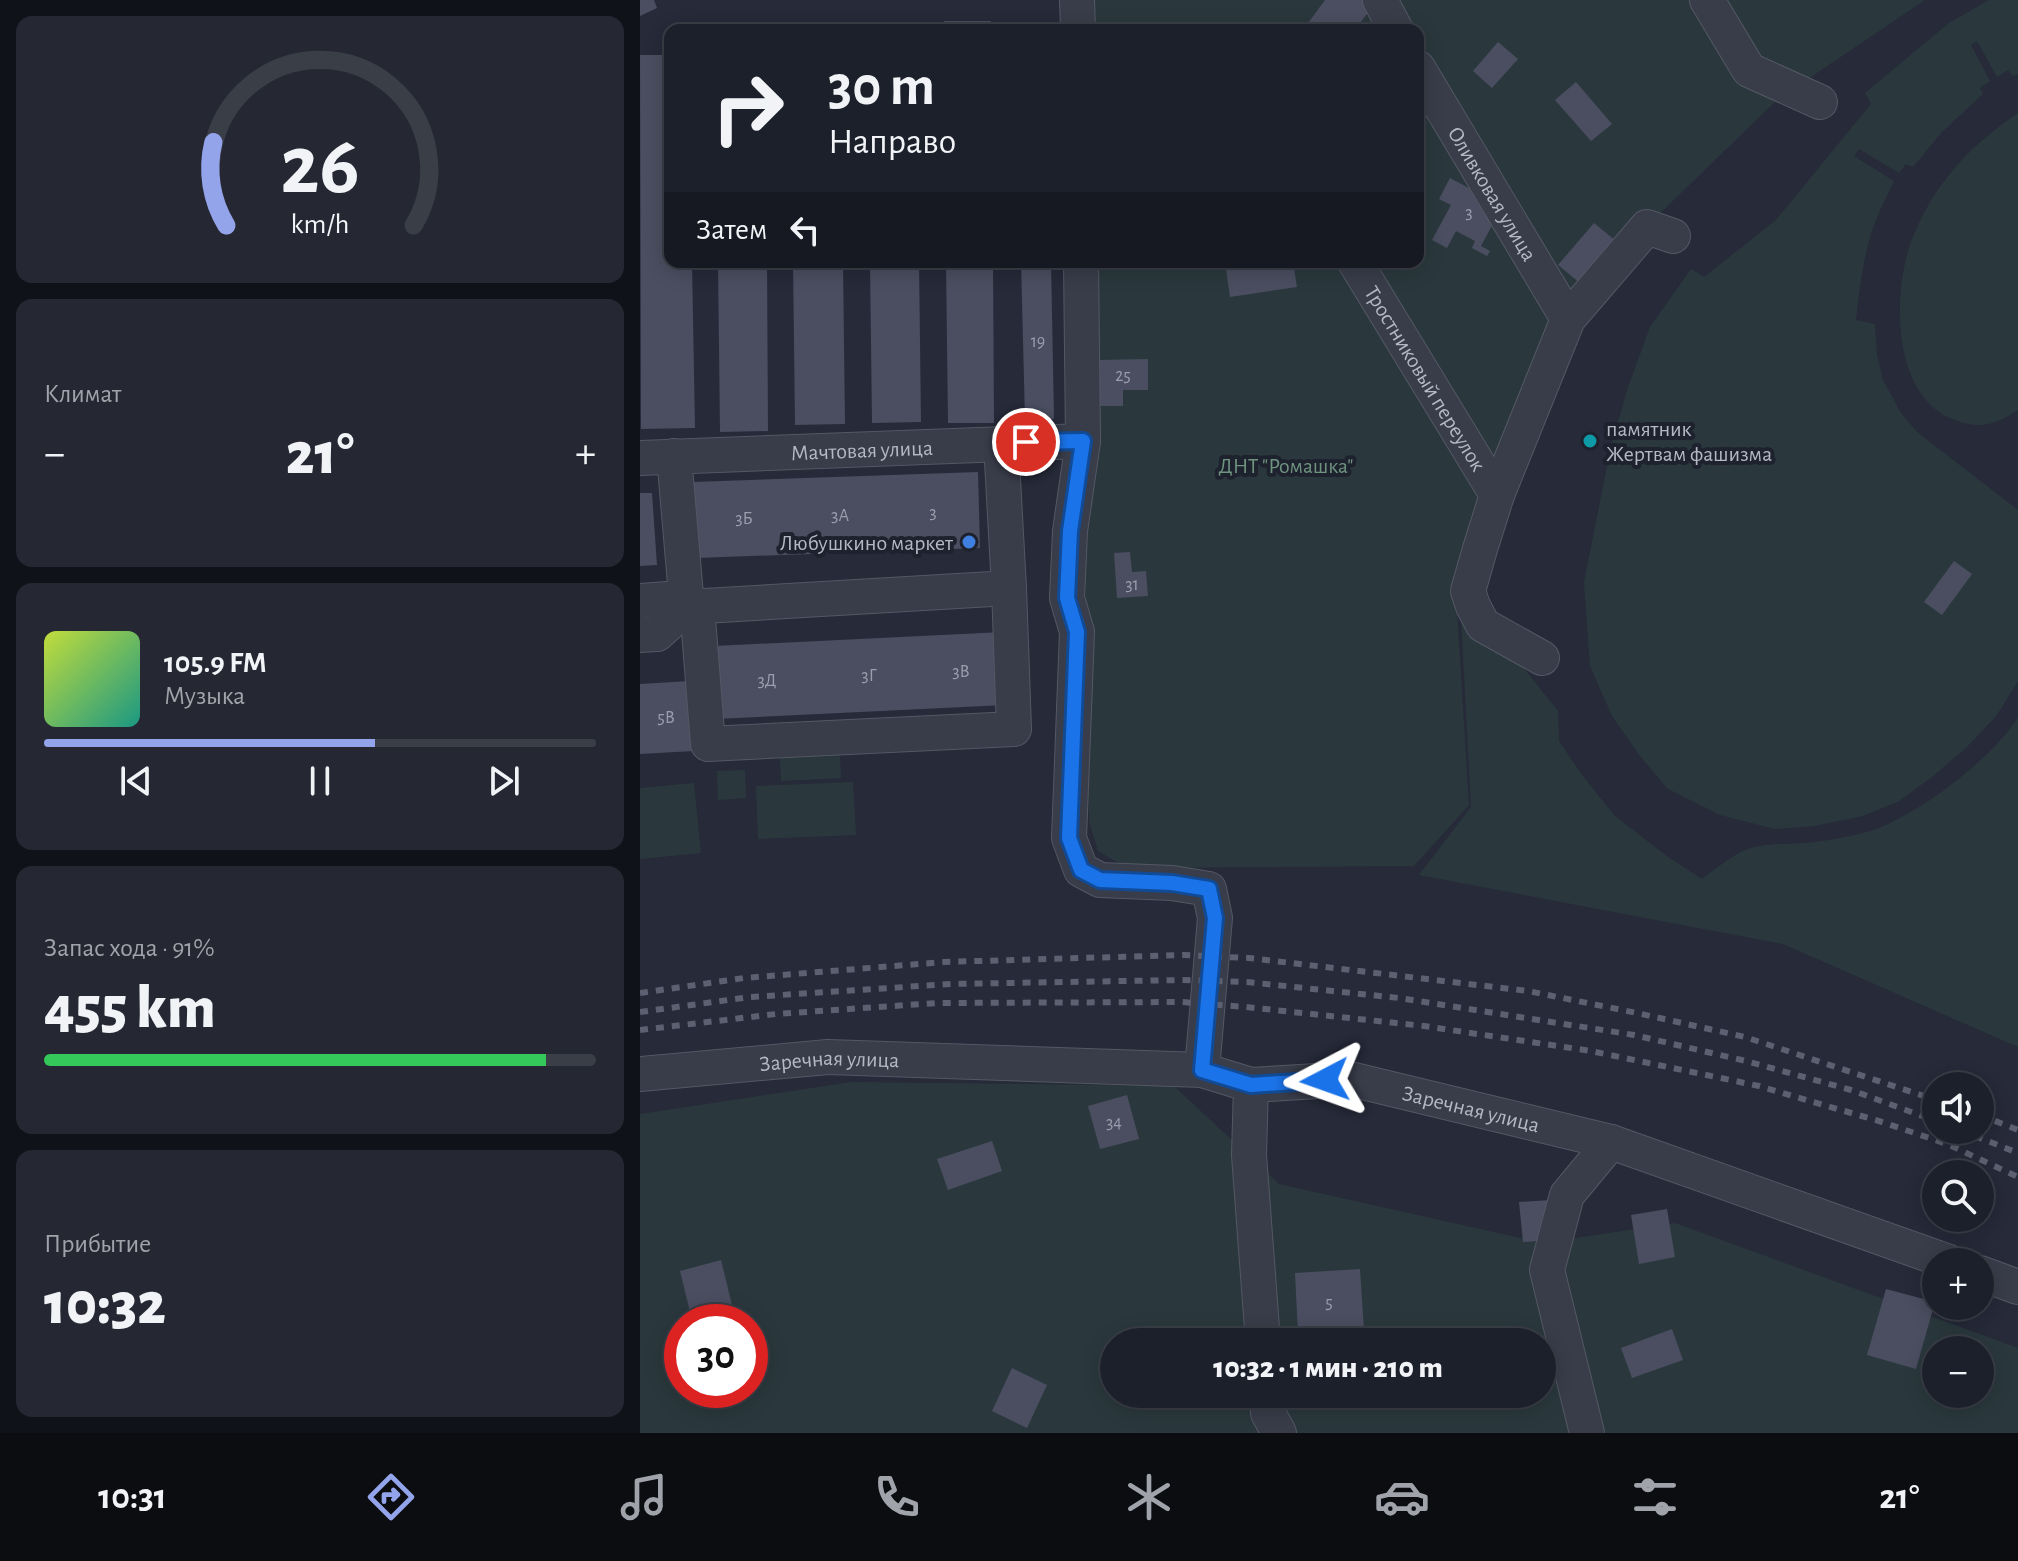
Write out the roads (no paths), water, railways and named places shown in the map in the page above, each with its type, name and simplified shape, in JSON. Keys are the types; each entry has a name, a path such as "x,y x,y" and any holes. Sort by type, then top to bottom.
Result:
{"street":[{"path":"1077,0 1078,24"},
{"path":"1380,0 1393,24"},
{"path":"1707,0 1749,70 1820,102"},
{"name":"Оливковая улица","path":"1424,78 1568,319"},
{"path":"1542,658 1483,625 1468,591 1497,495 1568,319 1647,227 1673,236"},
{"path":"1081,268 1083,441 1070,531 1067,585 1067,598 1077,632 1069,838 1081,870 1100,880 1172,883 1209,889 1215,918 1202,1070"},
{"name":"Тростниковый переулок","path":"1359,268 1497,495"},
{"name":"Мачтовая улица","path":"640,458 1083,441"},
{"path":"674,456 708,744 1014,729 1001,443"},
{"path":"640,601 667,599 692,606 1009,588"},
{"path":"640,635 657,634 692,606"},
{"name":"Заречная улица","path":"640,1074 828,1057 1202,1070 1251,1085 1350,1079 1611,1142 1922,1252"},
{"path":"1251,1085 1249,1155 1262,1328"},
{"path":"1587,1433 1547,1270 1567,1195 1611,1142"},
{"path":"1994,1278 2018,1287"},
{"path":"1268,1408 1279,1433"}],"railway":[{"path":"640,993 744,978 944,962 1184,955 1249,958 1528,991 1637,1013 1745,1037 1922,1095"},
{"path":"640,1012 750,997 951,984 1182,980 1247,982 1399,998 1634,1035 1851,1090 1922,1116"},
{"path":"640,1030 776,1014 937,1003 1182,1002 1246,1007 1424,1026 1591,1051 1759,1086 1947,1144 2018,1177"},
{"path":"1994,1121 2018,1130"},
{"path":"1994,1143 2018,1153"}],"place":[{"name":"памятник Жертвам фашизма","path":"1590,441"},
{"name":"Любушкино маркет","path":"969,542"}],"park label":[{"name":"ДНТ \"Ромашка\"","path":"1286,465"}]}
